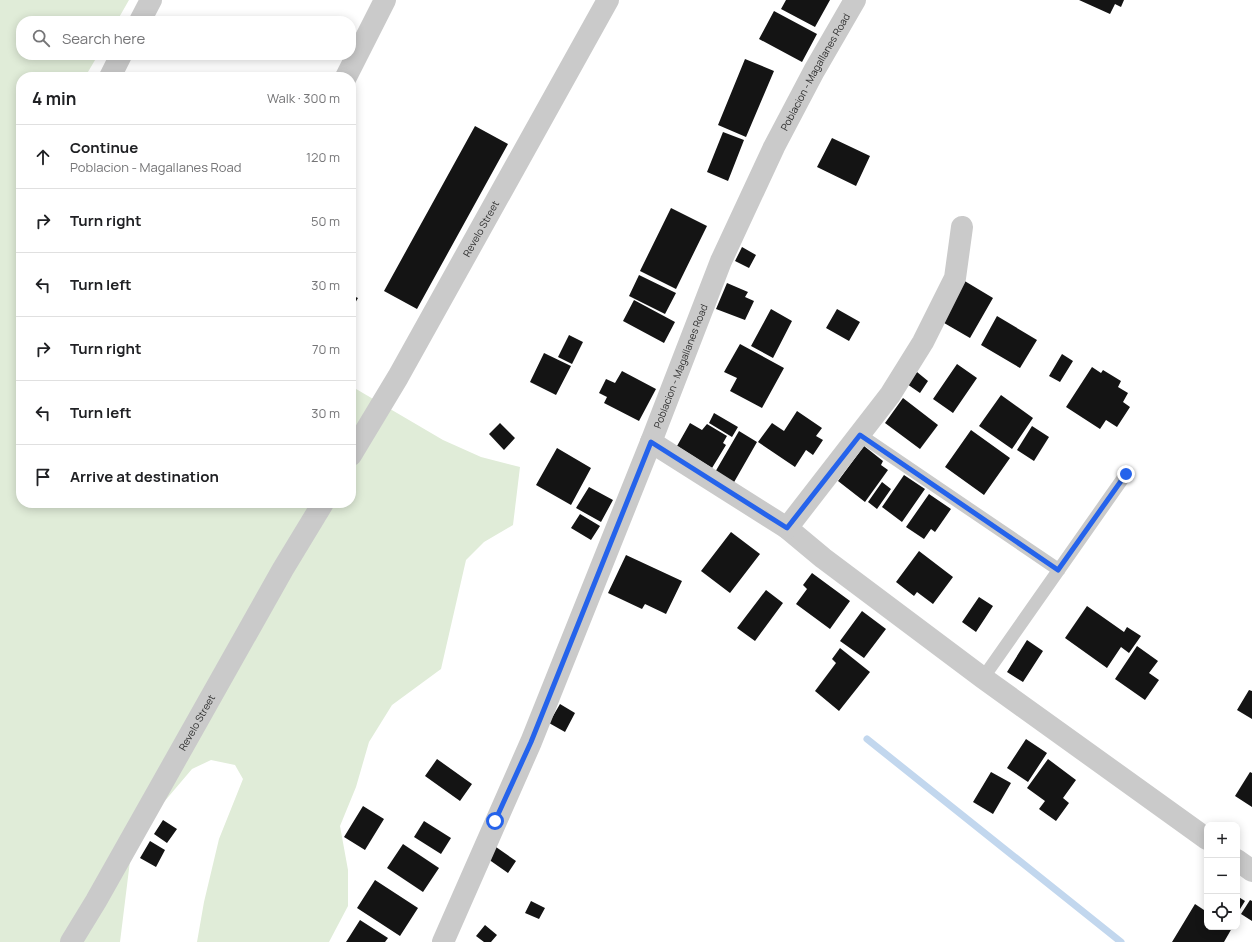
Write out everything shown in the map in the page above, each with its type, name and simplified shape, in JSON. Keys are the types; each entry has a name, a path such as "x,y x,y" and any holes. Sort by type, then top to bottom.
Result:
{"street":[{"path":"143,16 151,0"},
{"path":"356,57 385,0"},
{"name":"Revelo Street","path":"356,447 398,377 608,0"},
{"name":"Poblacion - Magallanes Road","path":"443,942 531,742 651,442 720,261 774,147 814,71 855,0"},
{"path":"113,72 119,60"},
{"path":"349,72 355,60"},
{"path":"787,528 890,395 923,342 955,278 962,227"},
{"path":"651,442 787,528 823,558 983,678 1204,837"},
{"name":"Revelo Street","path":"71,942 283,569 320,508"},
{"path":"1240,862 1252,871"}],"lane":[{"path":"860,435 1058,570"},
{"path":"983,678 1126,474"}],"green space":[{"path":"0,0 129,0 120,16 16,16 16,60 95,60 88,72 16,72 16,508 356,508 356,389 443,440 481,457 520,467 513,525 484,542 466,560 441,669 392,705 369,742 356,787 340,826 348,870 348,906 329,942 197,942 204,902 219,839 243,779 235,765 211,760 192,769 158,809 130,861 120,942 0,942"}],"building":[{"path":"786,0 830,0 815,27 781,9"},
{"path":"1079,0 1124,0 1121,7 1115,4 1110,14"},
{"path":"774,11 817,34 802,62 759,39"},
{"path":"745,59 774,71 746,137 718,125"},
{"path":"475,126 508,144 417,309 384,291"},
{"path":"723,132 744,140 728,181 707,172"},
{"path":"832,138 870,156 856,186 817,167"},
{"path":"671,208 707,226 676,289 640,271"},
{"path":"742,247 756,255 749,268 735,261"},
{"path":"639,275 676,293 665,314 629,296"},
{"path":"963,280 993,298 970,338 939,320"},
{"path":"727,283 748,292 745,297 754,301 745,320 716,309"},
{"path":"634,300 675,322 664,343 623,321"},
{"path":"771,309 792,321 773,358 751,346"},
{"path":"837,309 860,322 849,341 826,328"},
{"path":"997,316 1037,340 1020,368 981,345"},
{"path":"569,335 583,342 572,364 558,357"},
{"path":"740,344 784,368 762,408 730,391 737,378 724,372"},
{"path":"544,353 571,366 556,395 530,382"},
{"path":"1062,354 1073,361 1060,382 1049,376"},
{"path":"957,364 977,378 953,413 933,399"},
{"path":"1092,367 1101,373 1103,370 1121,381 1118,387 1128,393 1123,402 1130,407 1117,427 1106,420 1100,429 1066,407"},
{"path":"622,371 656,389 639,421 604,403 607,397 599,393 606,379 615,383"},
{"path":"917,372 928,381 920,393 907,384"},
{"path":"1001,395 1033,418 1012,449 979,426"},
{"path":"903,398 938,425 920,449 885,423"},
{"path":"797,411 822,428 816,436 823,440 813,455 806,450 795,467 758,442 772,423 784,431"},
{"path":"714,413 738,427 732,437 709,423"},
{"path":"500,423 515,438 504,450 489,434"},
{"path":"690,423 702,430 707,424 727,436 723,443 726,445 712,468 677,446"},
{"path":"1032,426 1049,437 1034,461 1017,450"},
{"path":"971,430 1010,458 984,495 945,467"},
{"path":"739,431 757,442 733,484 714,474"},
{"path":"864,446 883,461 881,465 888,470 865,502 838,481"},
{"path":"557,448 591,468 571,505 536,485"},
{"path":"904,475 925,489 902,522 882,507"},
{"path":"882,482 891,489 877,509 868,502"},
{"path":"589,487 613,500 601,522 576,508"},
{"path":"929,494 951,509 935,532 931,529 924,539 906,527"},
{"path":"580,514 600,526 591,540 571,528"},
{"path":"731,532 760,554 730,593 701,571"},
{"path":"919,551 953,577 933,604 917,592 914,596 896,582"},
{"path":"626,555 682,581 666,614 645,604 642,609 608,593"},
{"path":"812,573 850,601 830,629 796,604 807,589 803,585"},
{"path":"766,590 783,603 755,641 737,628"},
{"path":"979,597 993,606 976,632 962,622"},
{"path":"1087,606 1124,632 1127,627 1141,636 1129,653 1121,647 1107,668 1065,638"},
{"path":"862,611 886,629 864,658 840,641"},
{"path":"1027,640 1043,651 1023,682 1007,672"},
{"path":"1137,646 1158,661 1149,673 1159,680 1145,700 1115,679"},
{"path":"840,648 870,672 839,711 815,691 836,663 832,659"},
{"path":"1249,690 1252,691 1252,719 1237,710"},
{"path":"560,704 575,713 565,732 549,723"},
{"path":"1026,739 1047,753 1028,782 1007,768"},
{"path":"437,759 472,784 460,801 425,776"},
{"path":"1048,759 1076,780 1063,798 1069,803 1056,821 1039,809 1045,801 1027,788"},
{"path":"991,772 1011,783 993,814 973,802"},
{"path":"1250,772 1252,773 1252,807 1235,796"},
{"path":"363,806 384,819 365,850 344,837"},
{"path":"163,820 177,829 167,843 154,834"},
{"path":"424,821 451,838 441,854 414,837"},
{"path":"150,841 165,850 156,867 140,858"},
{"path":"403,844 439,868 423,892 387,868"},
{"path":"496,847 516,861 508,873 488,859"},
{"path":"375,880 418,908 400,936 357,908"},
{"path":"1240,898 1245,901 1240,909"},
{"path":"1250,900 1252,901 1252,921 1241,914"},
{"path":"531,901 545,908 539,919 525,913"},
{"path":"1195,904 1204,910 1204,930 1231,930 1224,942 1172,942"},
{"path":"360,920 388,938 385,942 346,942"},
{"path":"485,925 497,935 491,942 484,942 476,936"}],"waterway":[{"path":"867,739 1121,942"}],"route":[{"path":"495,821 531,742 651,442 787,528 860,435 1058,570 1126,474"}]}
